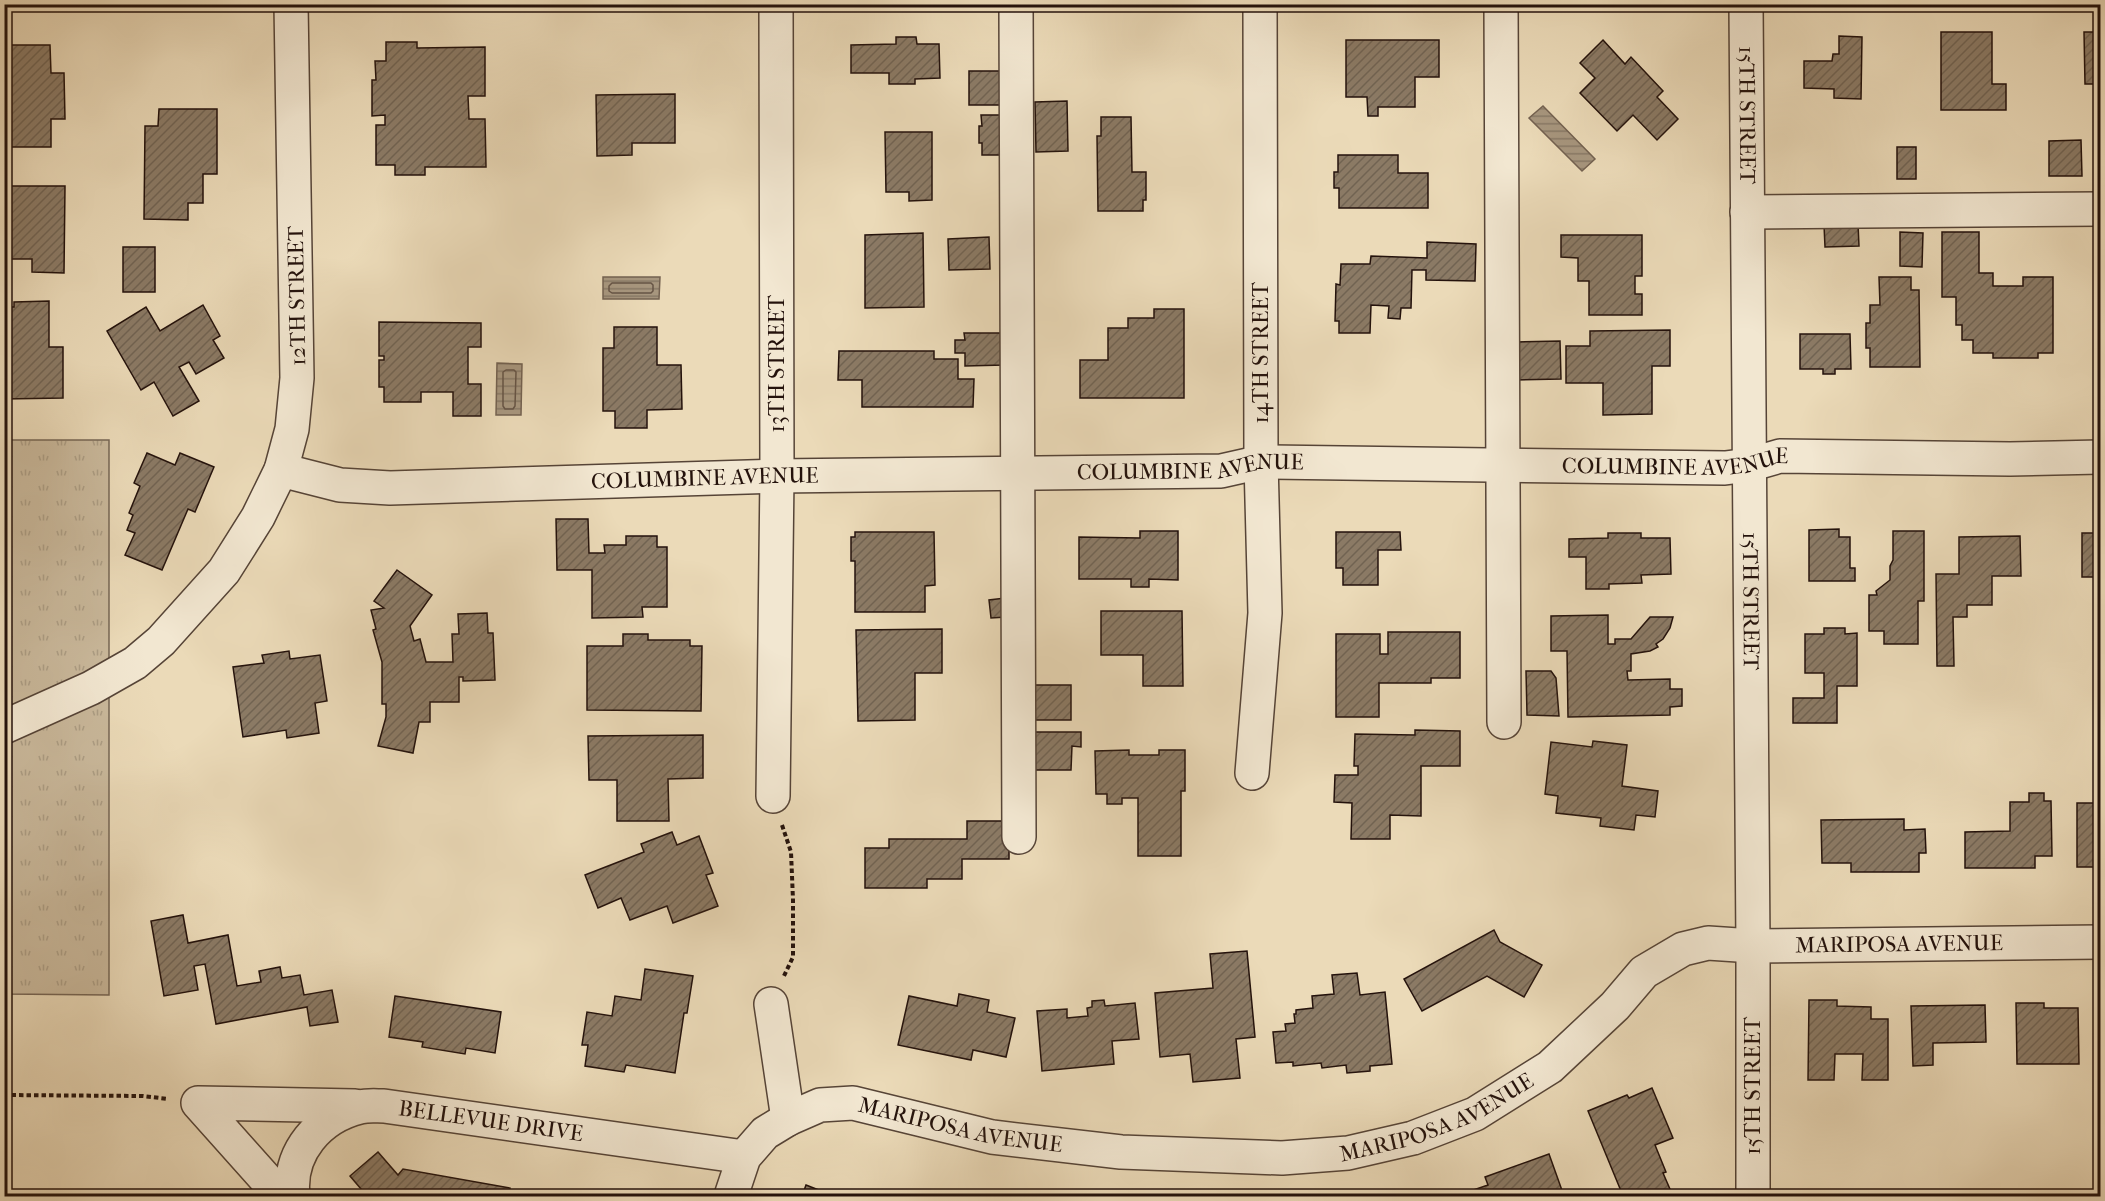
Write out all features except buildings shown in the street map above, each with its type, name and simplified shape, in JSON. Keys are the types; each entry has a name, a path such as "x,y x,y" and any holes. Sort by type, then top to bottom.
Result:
{"street":[{"name":"12TH STREET","path":"4,727 91,688 135,663 161,641 224,571 258,517 281,470 292,429 297,378 298,313 291,4"},
{"name":"13TH STREET","path":"772,796 777,476 776,4"},
{"path":"1016,4 1018,837"},
{"name":"14TH STREET","path":"1252,773 1265,614 1261,462 1260,4"},
{"path":"1502,4 1504,722"},
{"name":"15TH STREET","path":"1746,4 1753,1197"},
{"path":"1747,212 2100,209"},
{"name":"COLUMBINE AVENUE","path":"281,470 340,484 390,488 777,476 1221,471 1261,462 1725,468 1749,465 1780,456 2010,459 2100,457"},
{"name":"MARIPOSA AVENUE","path":"744,1157 765,1132 788,1119 820,1105 853,1103 992,1137 1121,1152 1281,1158 1348,1153 1413,1138 1484,1108 1550,1067 1615,1006 1644,972 1683,949 1708,943 1753,946 2100,942"},
{"path":"771,1004 788,1119"},
{"path":"198,1103 363,1106"},
{"path":"198,1103 281,1197"},
{"name":"BELLEVUE DRIVE","path":"293,1197 292,1185 297,1158 311,1135 332,1117 363,1106 396,1108 744,1157"},
{"path":"731,1197 744,1157"}],"path":[{"path":"771,1004 793,957 794,900 791,852 772,796"},
{"path":"4,1095 143,1096 198,1103"}],"green space":[{"path":"5,440 109,440 109,995 5,994"}],"water":[{"path":"1543,106 1595,159 1582,171 1529,118"},
{"path":"603,277 660,277 659,299 603,299"},
{"path":"497,363 522,364 521,415 496,415"}]}
